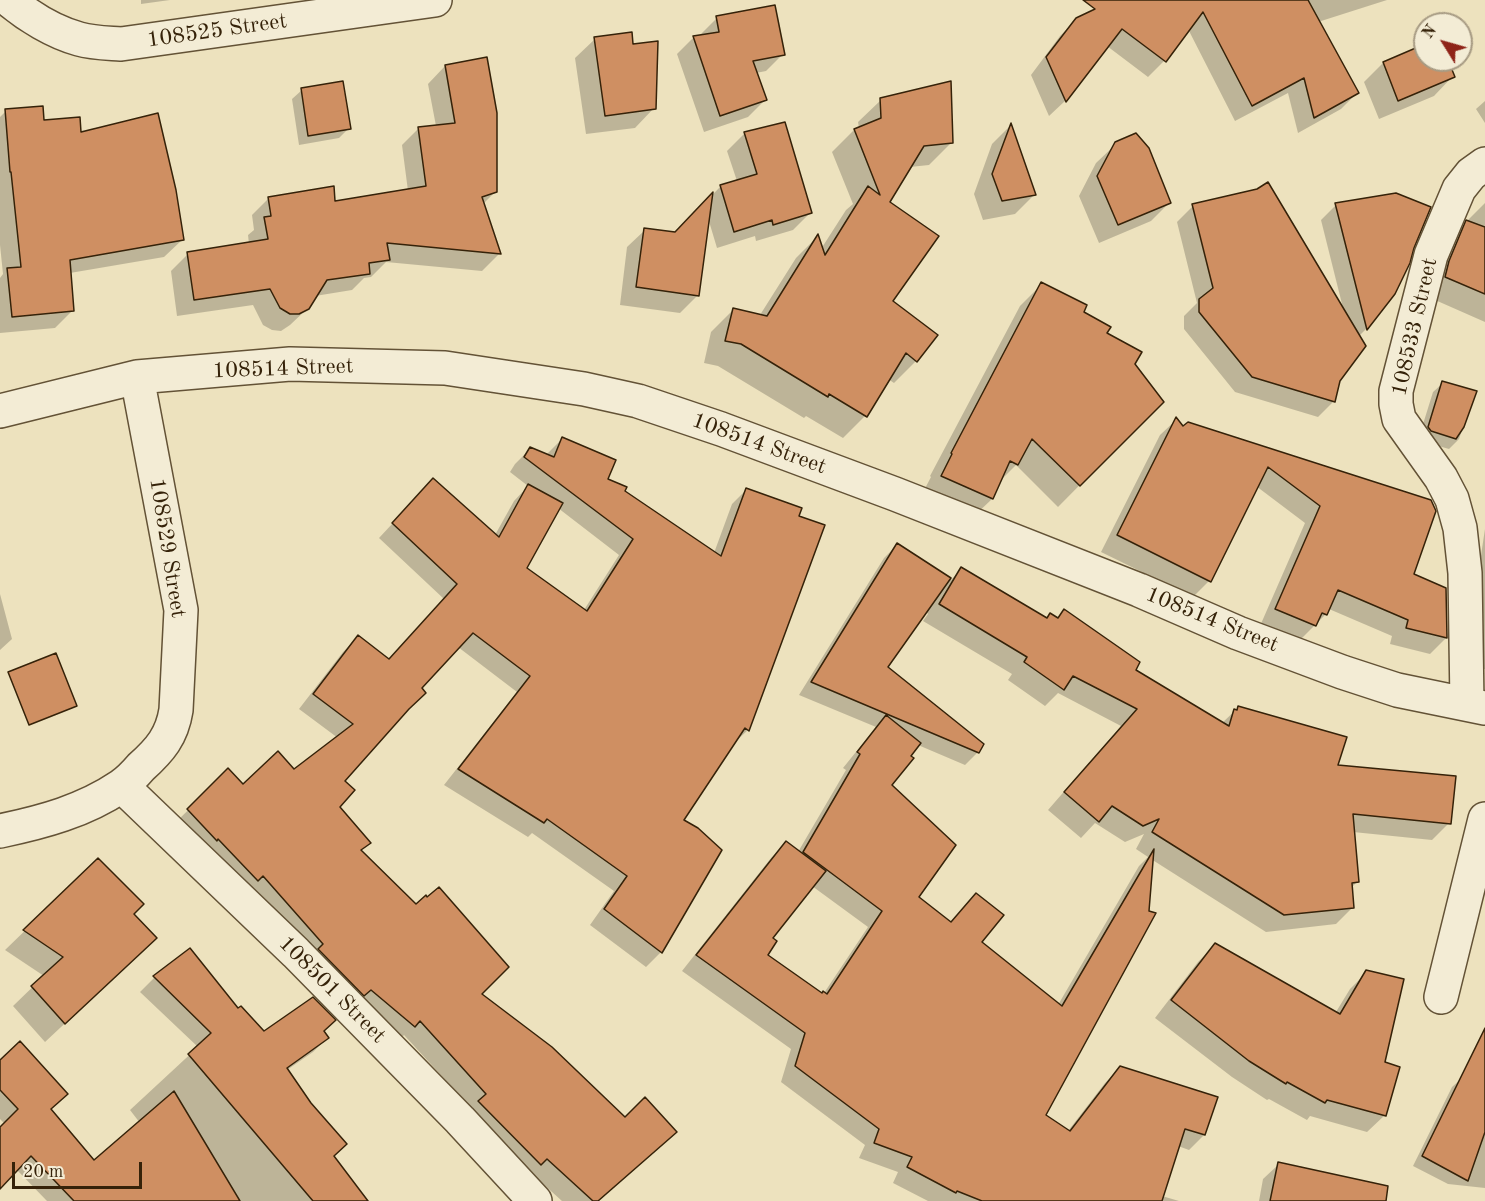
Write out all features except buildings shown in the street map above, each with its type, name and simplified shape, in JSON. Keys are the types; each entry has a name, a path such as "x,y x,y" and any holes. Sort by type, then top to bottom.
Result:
{"street":[{"name":"108525 Street","path":"9,0 39,21 78,39 121,44 435,0"},
{"name":"108533 Street","path":"1476,706 1460,528 1452,499 1441,478 1399,419 1396,391 1431,255 1459,189 1471,174 1485,164"},
{"name":"108514 Street","path":"0,411 137,377 290,364 445,368 584,389 638,401 721,429 895,494 1139,590 1238,633 1342,672 1397,690 1476,706"},
{"name":"108529 Street","path":"0,831 56,818 87,805 122,786 157,753 173,726 176,710 181,610 137,377"},
{"name":"108501 Street","path":"122,786 296,953 460,1120 534,1201"},
{"path":"1441,997 1485,819"}]}
